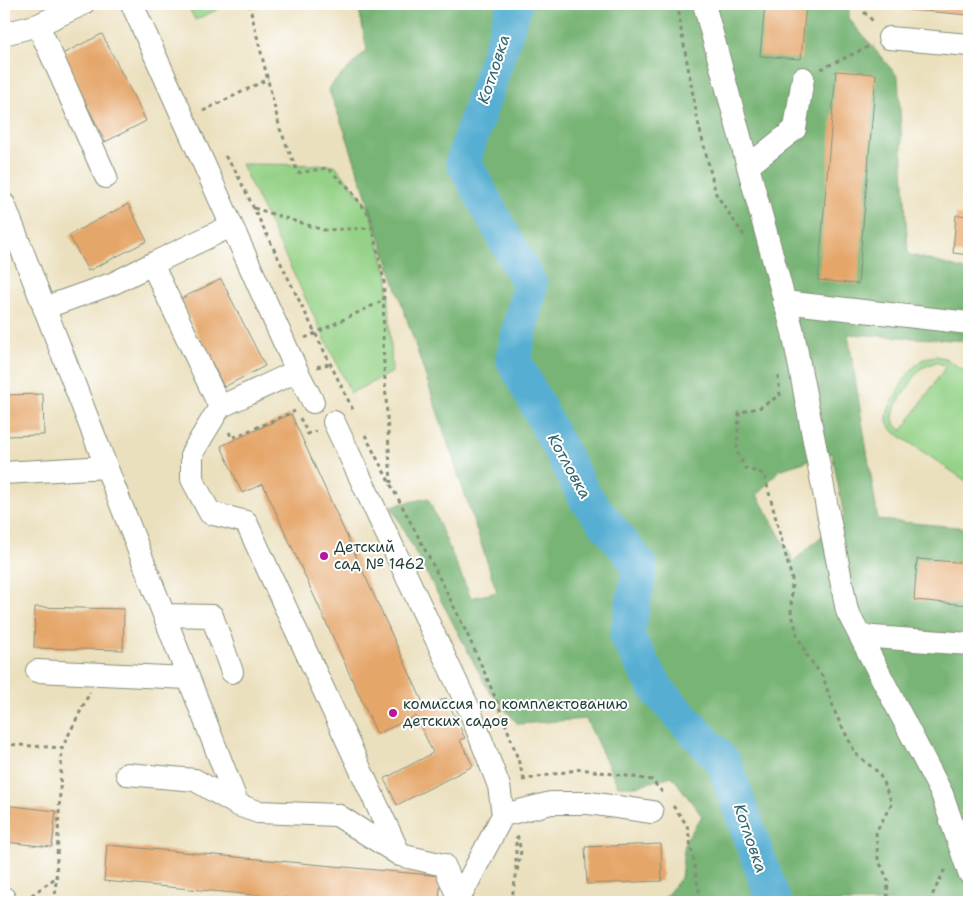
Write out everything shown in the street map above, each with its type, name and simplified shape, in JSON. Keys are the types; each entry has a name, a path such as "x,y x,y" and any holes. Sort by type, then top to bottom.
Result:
{"street":[{"path":"4,34 38,25 83,4"},
{"path":"132,4 286,347 313,402"},
{"path":"704,4 784,302 794,332 846,611 942,794 969,873"},
{"path":"38,25 106,177"},
{"path":"889,38 969,45"},
{"path":"748,166 795,129 803,78"},
{"path":"4,204 11,245 44,308 165,616 186,678 238,805"},
{"path":"44,308 114,283 231,226"},
{"path":"152,264 220,407"},
{"path":"784,302 969,323"},
{"path":"297,371 220,407 192,453 192,479 210,513 246,522 400,855"},
{"path":"334,422 470,711 499,786 503,815 458,901"},
{"path":"4,473 106,467"},
{"path":"165,616 212,616 232,672"},
{"path":"860,636 969,644"},
{"path":"37,671 186,678"},
{"path":"127,774 195,780 238,805 258,812 337,815 400,855 444,865 458,901"},
{"path":"503,815 551,803 590,803 652,812"}],"path":[{"path":"249,4 280,129 298,173 327,168 348,186 370,216 384,281 383,347 391,486"},
{"path":"678,4 698,122 716,194 749,243"},
{"path":"803,78 889,38"},
{"path":"184,121 268,79"},
{"path":"223,154 235,170 356,416"},
{"path":"254,208 323,230 372,228"},
{"path":"286,347 384,300"},
{"path":"778,368 780,395 761,407 739,413 737,452 745,468 764,474 792,579 791,611 798,637 808,657 823,677 836,715 856,754 879,773 892,803 876,832 878,859 888,880 887,902"},
{"path":"232,438 295,410 308,434 334,422"},
{"path":"365,434 445,589 511,735 524,779"},
{"path":"55,902 58,876 62,748 98,674"},
{"path":"4,744 62,748"},
{"path":"511,902 516,879 521,852 516,829 516,879"},
{"path":"930,902 958,841"},
{"path":"22,902 58,876"}],"green space":[{"path":"187,4 229,4 195,20"},
{"path":"358,4 849,4 849,19 898,77 908,254 969,271 969,341 848,334 878,520 969,528 969,902 661,902 681,878 685,842 702,816 672,776 636,786 618,786 586,719 518,724 489,691 391,506 428,498 471,598 497,592 345,132 328,88 367,50","holes":["832,453 844,516 794,561 757,495 779,470"]},
{"path":"241,164 335,165 369,207 388,276 392,372 351,393"},
{"path":"936,356 945,358 969,374 969,483 894,432 888,423 890,406 914,367 926,358","holes":["936,362 946,366 902,431 894,423 893,417 896,405 920,369"]}],"building":[{"path":"765,4 806,4 801,59 760,56"},
{"path":"890,4 969,4 969,15 890,8"},
{"path":"102,34 146,121 105,142 62,54"},
{"path":"836,71 876,74 858,284 818,280"},
{"path":"128,204 147,241 88,271 69,235"},
{"path":"956,215 969,216 969,255 953,253"},
{"path":"221,279 265,366 224,387 180,299"},
{"path":"43,394 44,435 4,436 4,395"},
{"path":"291,414 425,707 446,698 465,738 460,740 473,766 397,805 384,779 433,753 416,716 377,734 263,484 242,493 221,446"},
{"path":"917,559 969,563 969,605 914,600"},
{"path":"35,607 124,609 123,650 34,648"},
{"path":"4,805 56,811 52,847 4,842"},
{"path":"661,844 662,881 587,884 585,847"},
{"path":"107,845 441,876 439,902 330,902 104,881"}],"waterway":[{"name":"Котловка","path":"515,4 463,161 530,285 513,359 585,497 640,566 627,637 658,691 724,763 774,902"}],"place":[{"name":"Детский сад № 1462","path":"324,556"},
{"name":"комиссия по комплектованию детских садов","path":"393,713"}]}
